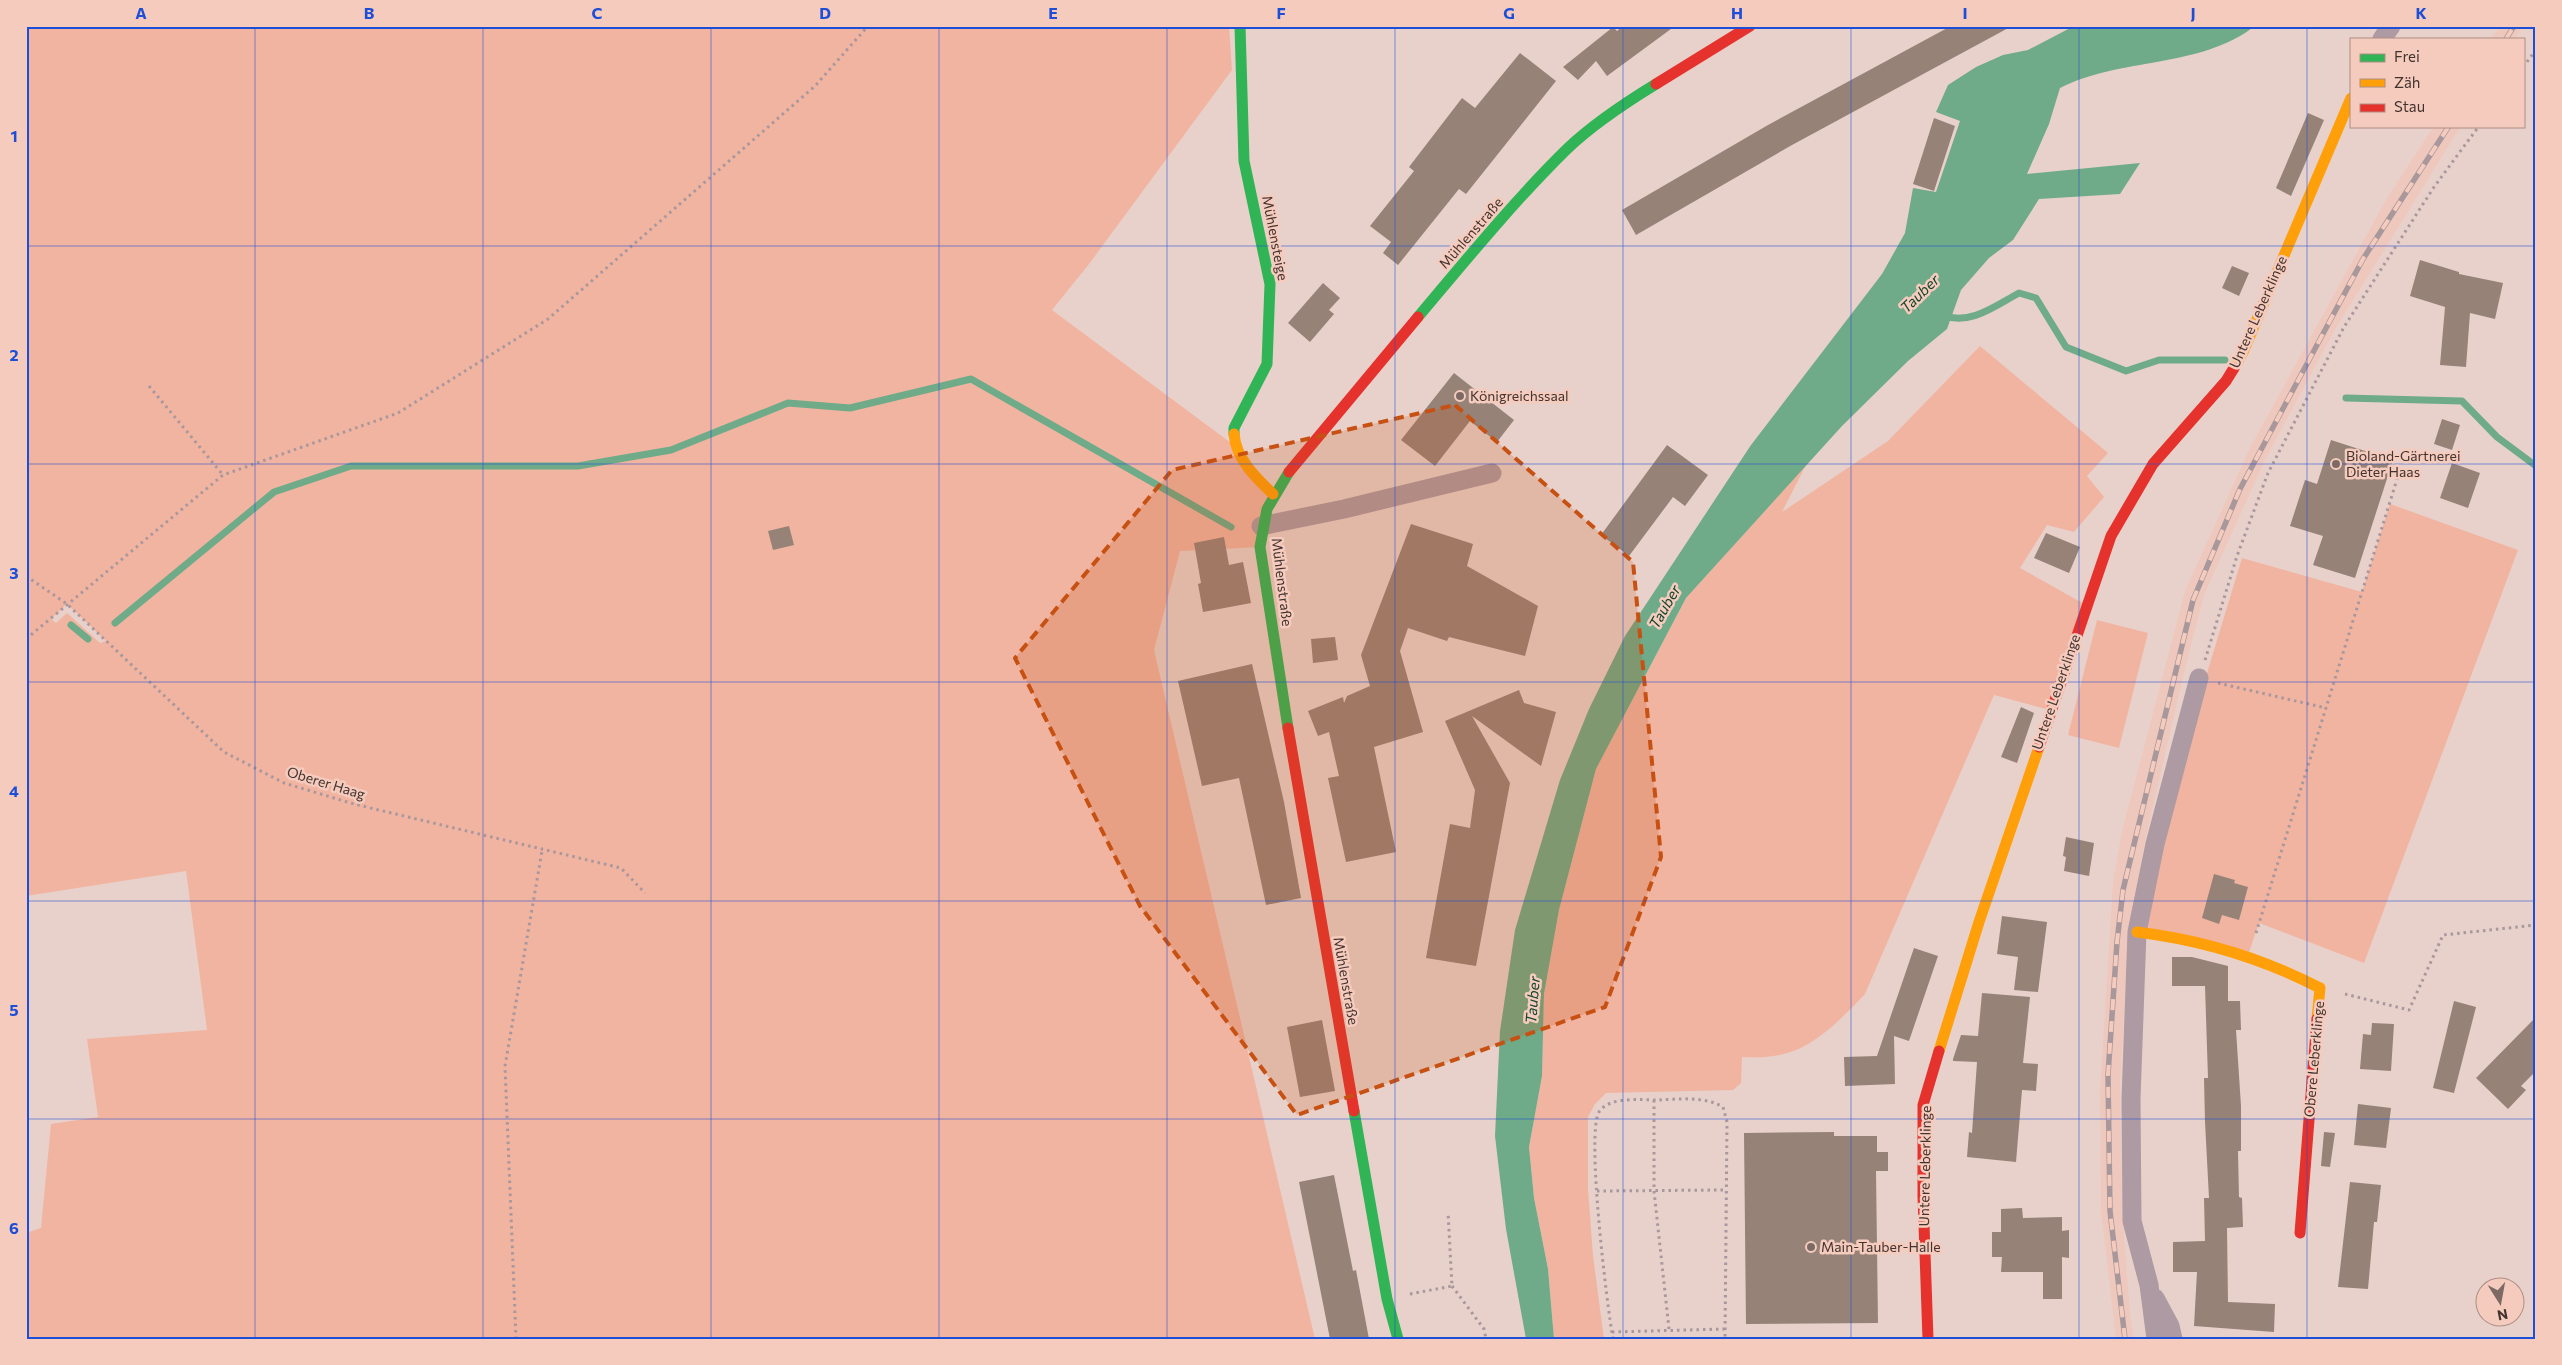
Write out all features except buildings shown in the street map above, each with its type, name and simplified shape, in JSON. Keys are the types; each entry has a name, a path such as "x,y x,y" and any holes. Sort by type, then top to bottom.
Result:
{"street":[{"name":"Mühlensteige","path":"1240,26 1244,160 1270,284 1267,364 1234,428 1235,446 1254,476 1273,494"},
{"name":"Mühlenstraße","path":"1398,1339 1387,1299 1301,808 1260,547 1261,526 1273,494 1329,423 1488,234 1568,148 1623,104 1750,26"},
{"path":"2383,38 2391,26"},
{"name":"Untere Leberklinge","path":"1928,1339 1923,1196 1923,1106 1979,922 2111,536 2153,464 2226,381 2243,352 2350,100"},
{"path":"1261,526 1344,509 1492,473"},
{"path":"2156,1339 2149,1286 2132,1221 2131,1098 2137,932 2155,844 2199,678"},
{"name":"Obere Leberklinge","path":"2137,932 2169,935 2248,955 2320,988 2300,1232"},
{"path":"2149,1286 2170,1326 2173,1339"}],"path":[{"path":"26,639 223,475 398,413 548,319 815,86 868,26"},
{"path":"2524,66 2536,50"},
{"path":"2326,708 2199,678 2237,556 2268,473 2344,327 2434,187 2478,128"},
{"path":"149,386 223,475"},
{"path":"2248,955 2398,476"},
{"name":"Oberer Haag","path":"26,576 67,604 224,752 284,783 354,804 542,851 621,868 645,893"},
{"path":"516,1339 505,1066 542,851"},
{"path":"2320,988 2409,1010 2443,935 2536,925"},
{"path":"1654,1100 1654,1191 1669,1329"},
{"path":"1613,1339 1597,1191 1595,1123 1600,1110 1608,1104 1620,1101 1711,1100 1723,1108 1727,1122 1725,1339"},
{"path":"1597,1191 1725,1190"},
{"path":"1448,1212 1452,1286 1484,1329 1486,1339"},
{"path":"1387,1299 1452,1286"},
{"path":"1612,1332 1725,1329"}],"highlighted area":[{"path":"1455,405 1633,562 1661,857 1605,1007 1297,1115 1140,906 1015,658 1172,470"}],"shaded area":[{"path":"26,26 1229,26 1232,70 1089,264 1052,310 1235,446 1273,494 1260,547 1180,551 1154,650 1315,1339 26,1339 26,1233 41,1228 51,1124 98,1117 87,1039 207,1030 186,871 26,896","holes":["67,604 106,641 100,643 67,613 56,623 51,619"]},
{"path":"2500,26 2523,26 2516,38 2492,38"},
{"path":"2433,128 2460,128 2334,331 2265,460 2204,595 2146,836 2129,930 2120,1084 2122,1208 2130,1314 2134,1339 2116,1339 2101,1209 2100,1093 2113,883 2122,831 2185,591 2250,448 2387,198"},
{"path":"1980,346 2108,453 2087,476 2104,497 2074,532 2047,525 2020,568 2086,605 2050,710 1994,695 1865,994 1835,1024 1812,1041 1787,1053 1765,1057 1742,1057 1741,1083 1733,1090 1606,1093 1595,1104 1588,1117 1588,1189 1593,1256 1604,1339 1554,1339 1548,1269 1534,1198 1529,1147 1542,1076 1544,994 1559,910 1596,769 1686,598 1806,465 1782,512 1888,441"},
{"path":"2390,504 2518,550 2364,963 2259,923 2248,955 2137,932 2155,844 2242,558 2362,592"},
{"path":"2097,620 2148,633 2119,748 2068,735"}],"water":[{"name":"Tauber","path":"2074,26 2255,26 2233,40 2209,49 2185,56 2108,71 2060,88 2049,124 2027,174 2140,163 2120,194 2039,199 2013,240 1989,258 1961,290 1947,329 1908,361 1842,426 1686,598 1596,769 1559,910 1544,994 1542,1076 1529,1147 1534,1198 1548,1269 1554,1339 1526,1339 1506,1229 1495,1136 1500,1031 1515,930 1560,780 1589,709 1625,636 1751,445 1882,274 1905,233 1913,188 1936,192 1960,121 1936,112 1948,85 1976,67 2003,55 2028,50"}],"waterway":[{"path":"1942,315 1952,318 1972,316 1991,309 2019,293 2036,298 2066,347 2126,371 2159,360 2225,360"},
{"path":"115,623 274,492 351,466 578,466 671,450 788,403 850,408 971,379 1231,527"},
{"path":"2346,398 2462,401 2497,437 2536,466"},
{"path":"71,625 88,639"}],"railway":[{"path":"2507,38 2514,26"},
{"path":"2125,1339 2110,1211 2108,1075 2117,942 2123,890 2193,600 2240,489 2363,259 2448,128"}],"traffic: fast":[{"path":"1234,434 1234,428 1267,364 1270,284 1244,161 1240,26"},
{"path":"1418,317 1509,210 1567,149 1610,114 1656,84"},
{"path":"1288,728 1260,547 1267,509 1289,472"},
{"path":"1354,1111 1387,1299 1398,1339"}],"traffic: slow":[{"path":"2234,368 2243,352 2350,100"},
{"path":"1234,434 1243,460 1254,475 1273,494"},
{"path":"1939,1051 1979,922 2039,747"},
{"path":"2137,932 2208,945 2254,959 2298,977 2320,988 2317,1019"}],"traffic: jam":[{"path":"1656,84 1750,26"},
{"path":"1289,472 1418,317"},
{"path":"2039,747 2111,536 2153,464 2226,381 2234,368"},
{"path":"1288,728 1354,1111"},
{"path":"2300,1233 2317,1019"},
{"path":"1928,1339 1923,1196 1923,1105 1939,1051"}],"place":[{"name":"Königreichssaal","path":"1460,396"},
{"name":"Bioland-Gärtnerei Dieter Haas","path":"2336,464"},
{"name":"Main-Tauber-Halle","path":"1811,1247"}]}
